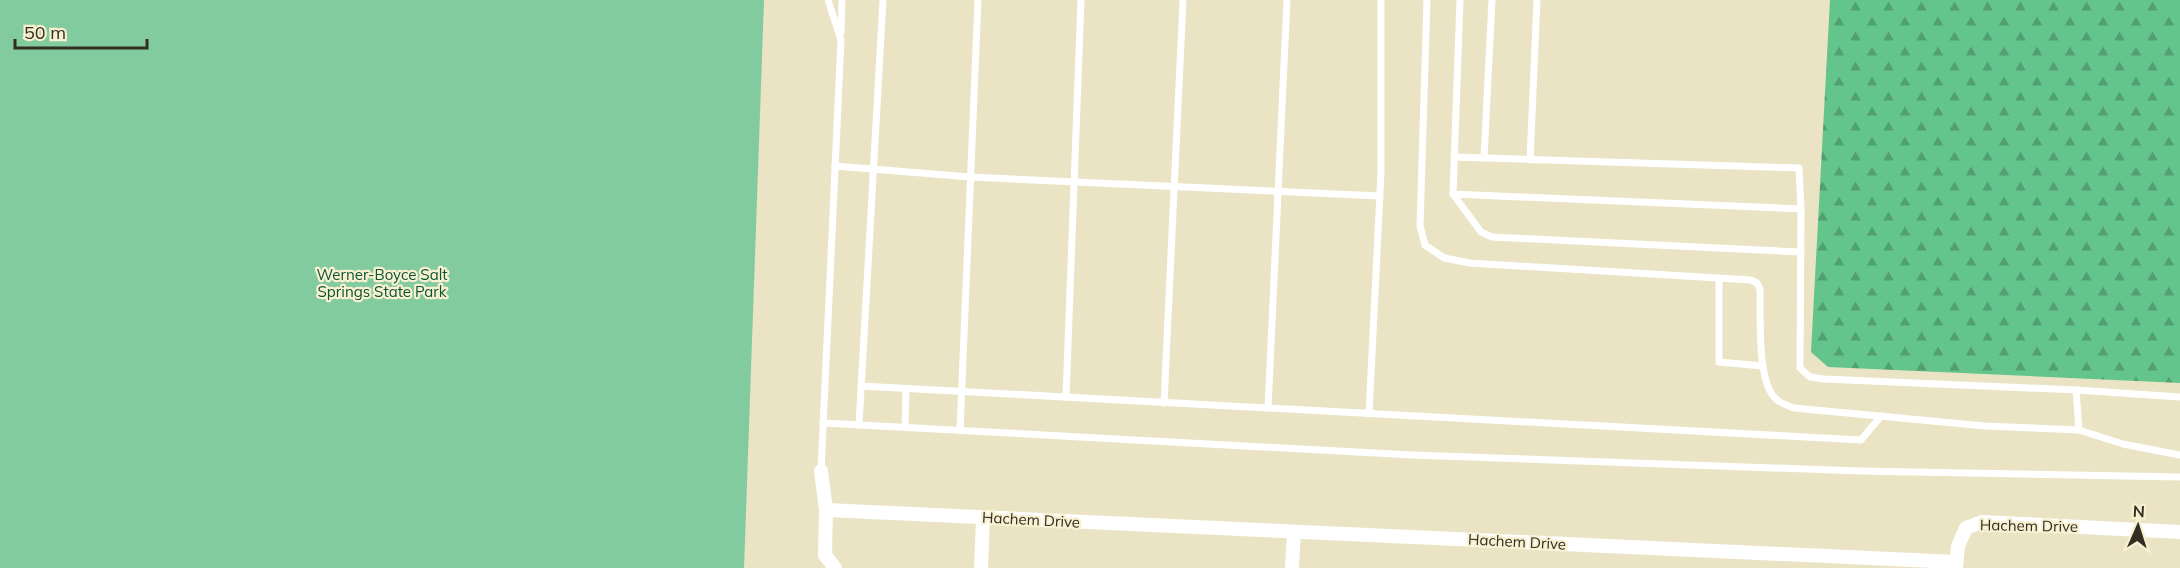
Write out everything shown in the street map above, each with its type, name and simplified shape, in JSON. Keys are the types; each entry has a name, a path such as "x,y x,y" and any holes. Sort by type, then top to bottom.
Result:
{"street":[{"path":"821,471 826,510 825,555 835,568"},
{"name":"Hachem Drive","path":"826,510 1758,553 1855,563 1956,565 1958,546 1966,528 1982,522 2180,532"},
{"path":"981,568 983,518"},
{"path":"1292,568 1294,532"},
{"path":"1758,553 1758,568"}],"lane":[{"path":"828,0 841,40"},
{"path":"821,471 842,0"},
{"path":"859,425 883,0"},
{"path":"960,430 978,0"},
{"path":"1066,397 1081,0"},
{"path":"1164,402 1183,0"},
{"path":"1268,408 1287,0"},
{"path":"1369,414 1380,196 1381,0"},
{"path":"1427,0 1420,226 1425,245 1444,258 1470,263 1750,280 1757,283 1760,289 1763,366 1767,386 1776,400 1794,408 1985,426 2079,430 2122,444 2180,455"},
{"path":"1460,0 1453,194 1481,232 1492,237 1801,252"},
{"path":"1484,158 1492,0"},
{"path":"1530,160 1537,0"},
{"path":"1454,157 1799,168 1800,368 1810,377 2180,397"},
{"path":"835,166 970,177 1380,196"},
{"path":"1453,194 1801,209"},
{"path":"1719,278 1719,362 1763,366"},
{"path":"861,386 1861,440 1881,416"},
{"path":"905,427 906,389"},
{"path":"2076,390 2079,430"},
{"path":"823,423 1424,456 1848,470 2180,477"}],"green space":[{"name":"Werner-Boyce Salt Springs State Park","path":"0,0 764,0 744,568 0,568"},
{"path":"1830,0 2180,0 2180,383 1828,367 1811,352"}]}
